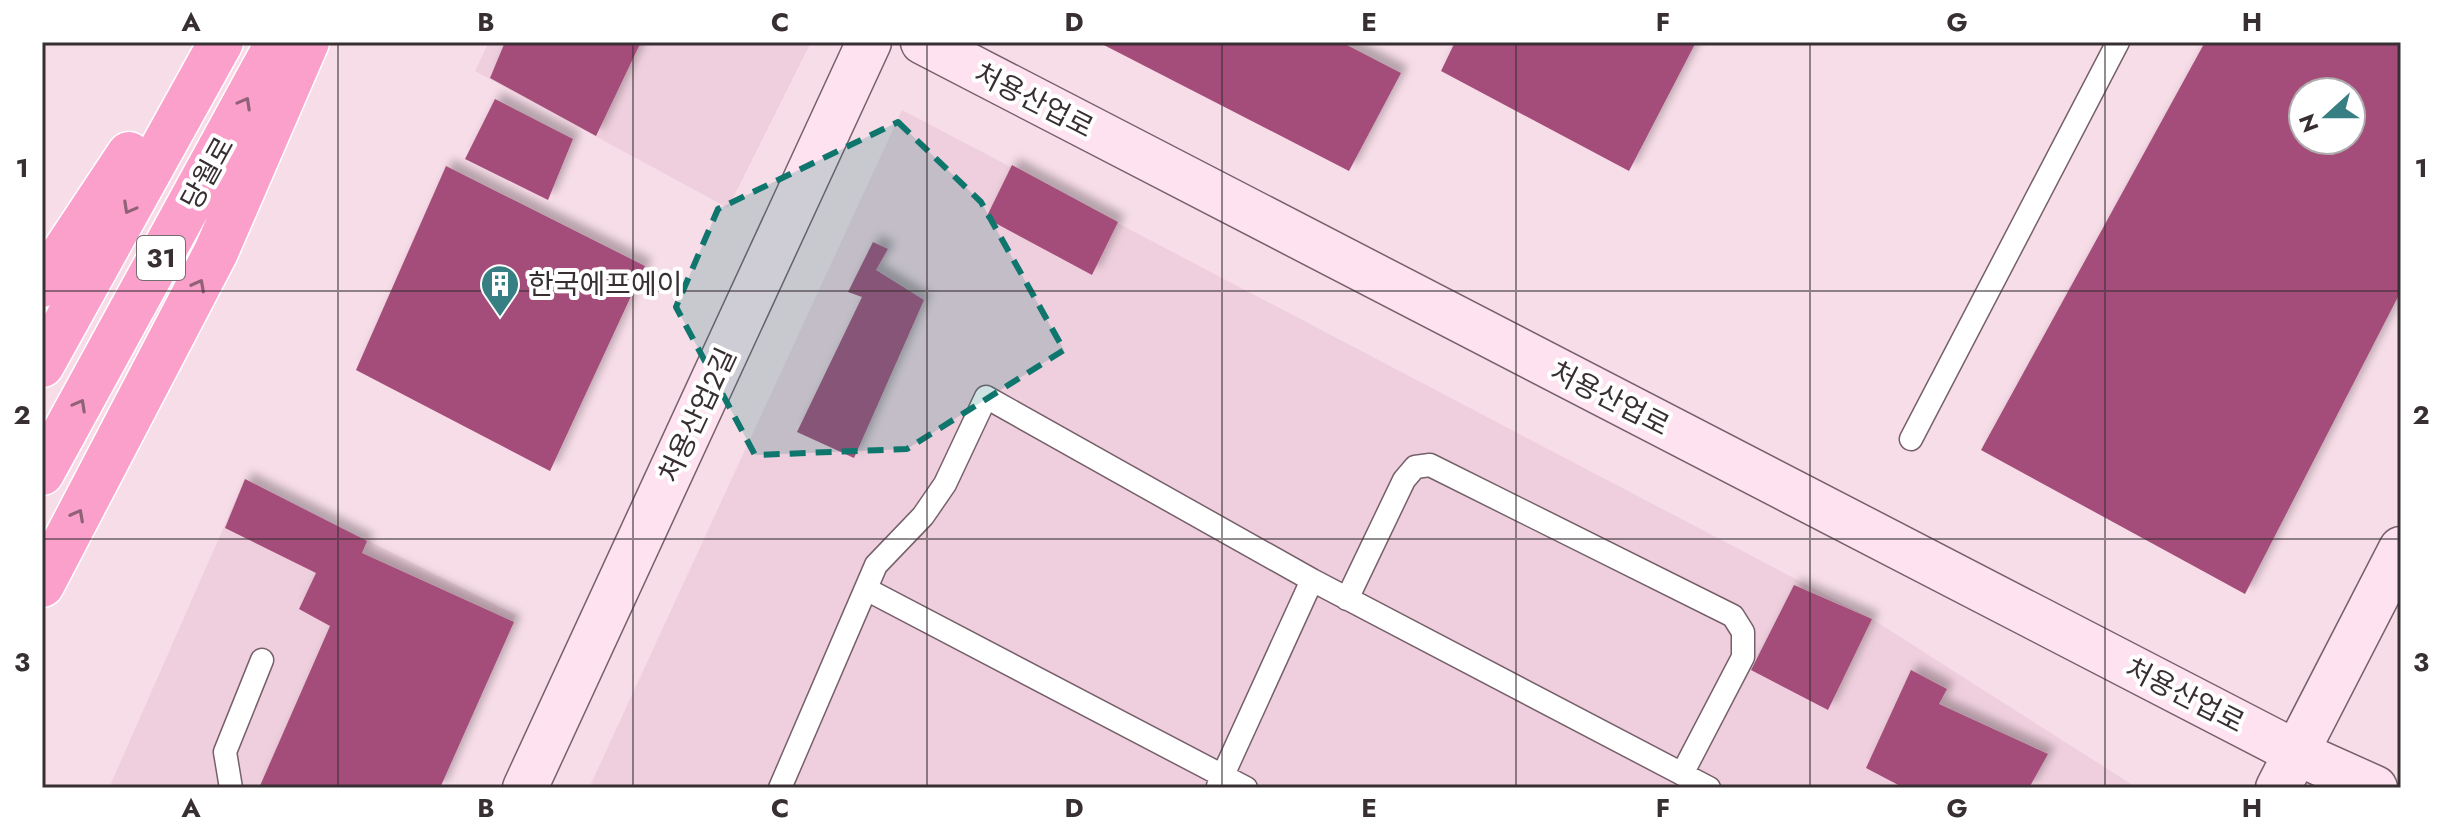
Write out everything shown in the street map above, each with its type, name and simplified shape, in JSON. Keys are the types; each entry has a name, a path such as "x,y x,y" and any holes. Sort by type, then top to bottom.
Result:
{"highway":[{"path":"42,285 204,42"},
{"name":"당월로","path":"42,365 221,42"},
{"name":"당월로","path":"42,473 278,42"},
{"path":"42,585 216,252 307,42"}],"street":[{"name":"처용산업2길","path":"525,788 869,42"},
{"name":"처용산업로","path":"923,42 2288,771 2375,788"},
{"path":"2288,771 2401,549"}],"lane":[{"path":"1911,439 2118,42"},
{"path":"780,788 876,565 923,516 945,484 986,397 1347,599 1709,788"},
{"path":"1347,599 1404,480 1415,467 1430,465 1733,616 1743,632 1743,657 1682,774"},
{"path":"1220,782 1312,580"},
{"path":"866,589 1220,782 1246,788"},
{"path":"231,788 225,752 262,660"}],"highlighted area":[{"path":"898,122 981,202 1064,350 907,449 755,455 676,307 718,209"}],"shaded area":[{"path":"489,42 811,42 728,208 475,71"},
{"path":"902,110 1872,619 2131,784 2128,788 589,788"},
{"path":"245,479 516,615 440,788 109,788"}],"building":[{"path":"505,42 641,42 596,136 490,78"},
{"path":"1098,42 1341,42 1401,73 1349,171"},
{"path":"1455,42 1696,42 1629,171 1441,71"},
{"path":"2205,42 2401,42 2401,291 2245,594 1981,450"},
{"path":"495,99 573,139 548,200 465,159"},
{"path":"1012,165 1118,222 1092,275 986,218"},
{"name":"한국에프에이","path":"446,166 645,266 550,471 356,370"},
{"path":"873,242 888,249 876,270 924,300 854,458 797,432 862,297 848,292"},
{"path":"245,479 367,541 362,553 514,622 440,788 259,788 330,626 299,609 316,573 225,528"},
{"path":"1794,585 1872,619 1828,710 1751,670"},
{"path":"1911,670 1947,689 1939,704 2048,754 2029,788 1904,788 1866,768"}],"place":[{"name":"한국에프에이","path":"500,318"}]}
